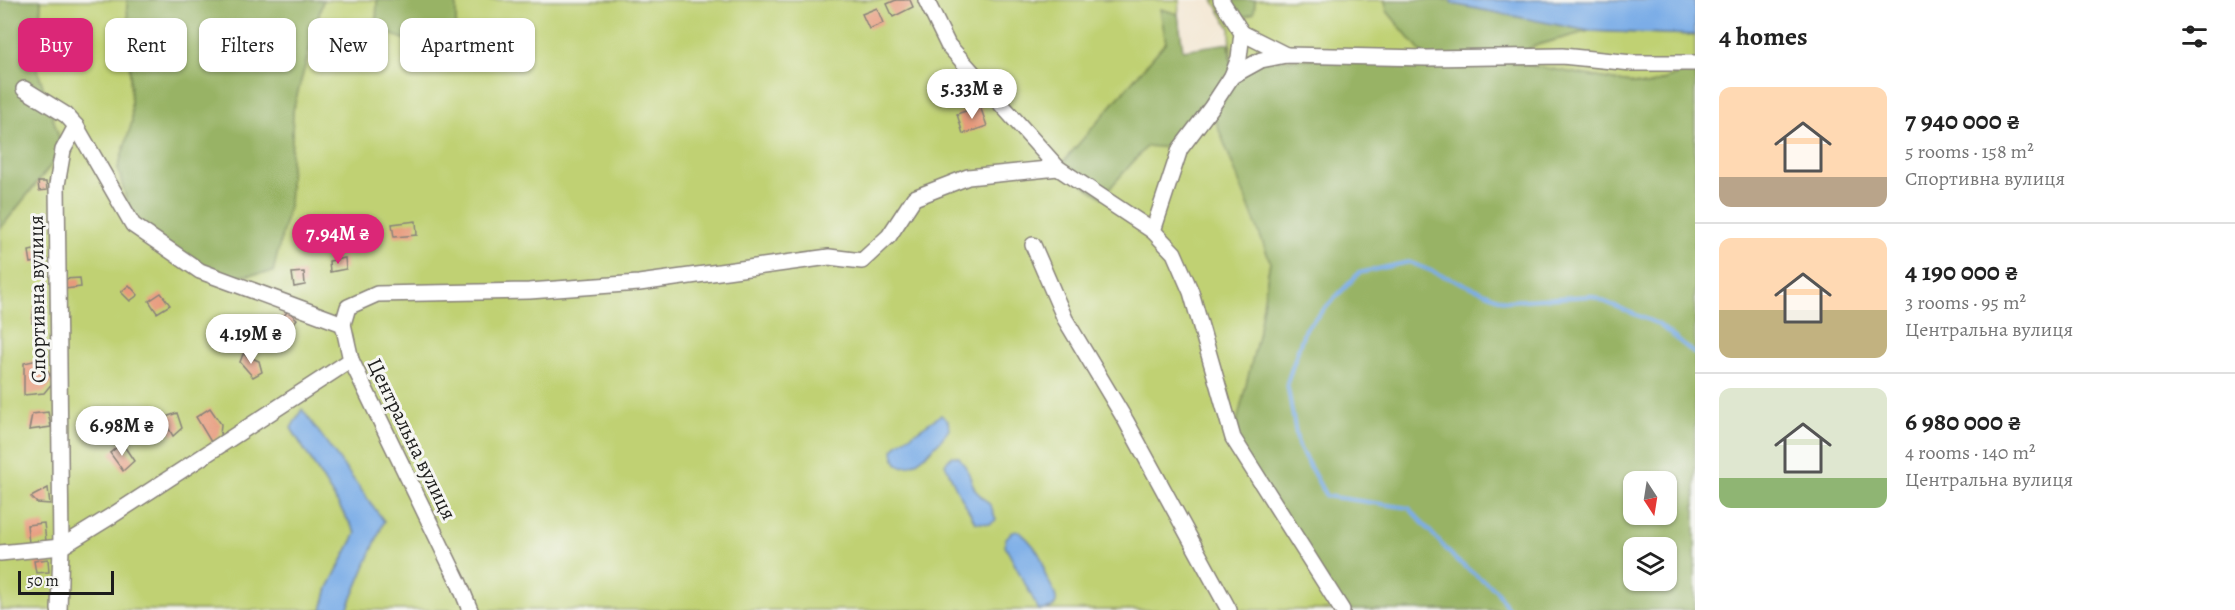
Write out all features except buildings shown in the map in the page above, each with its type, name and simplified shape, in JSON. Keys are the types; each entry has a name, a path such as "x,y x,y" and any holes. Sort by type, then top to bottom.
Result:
{"street":[{"path":"926,0 948,45 1058,168 1153,231 1174,253 1191,292 1233,438 1342,610"},
{"path":"1221,0 1242,33 1286,55"},
{"path":"1153,231 1180,149 1232,76 1239,58 1242,33"},
{"path":"1232,76 1261,60 1286,55 1426,58 1562,56 1632,63 1695,63"},
{"path":"24,89 66,115 76,126 133,225 200,271 343,324"},
{"name":"Спортивна вулиця","path":"59,610 61,547 57,186 63,150 76,126"},
{"path":"351,360 343,324 348,307 377,294 529,291 639,283 829,257 862,261 889,236 914,198 968,177 1058,168"},
{"path":"1033,245 1065,319 1126,421 1229,610"},
{"name":"Центральна вулиця","path":"0,553 61,547 351,360 470,610"}],"green space":[{"path":"0,0 41,0 40,18 18,18 18,72 38,72 63,150 0,229"},
{"path":"41,0 127,0 128,18 105,18 105,72 130,72 132,123 118,168 289,206 293,110 308,55 308,72 388,72 388,29 400,28 400,72 535,72 535,18 456,18 456,0 1180,0 1178,14 1161,9 1166,42 1058,168 1102,197 1147,146 1211,108 1270,261 1258,336 1342,610 347,610 384,521 291,428 356,533 328,588 322,610 0,610 0,229 63,150 38,72 93,72 93,18 40,18"},
{"path":"127,0 323,0 318,18 308,18 308,55 293,110 289,206 273,272 222,278 133,225 118,168 132,122 130,72 187,72 187,18 128,18"},
{"path":"323,0 377,0 376,18 318,18"},
{"path":"377,0 456,0 456,18 400,18 400,38 388,33 388,18 376,18"},
{"path":"1213,0 1229,0 1254,13 1255,0 1385,0 1387,11 1426,58 1232,76 1230,28"},
{"path":"1229,0 1255,0 1254,13 1242,18"},
{"path":"1385,0 1450,0 1453,4 1589,31 1533,46 1512,62 1647,86 1687,71 1695,72 1695,610 1342,610 1233,438 1258,336 1270,261 1211,109 1180,149 1147,146 1102,197 1058,168 1166,42 1160,9 1178,14 1183,50 1229,43 1232,76 1261,60 1425,57 1387,11"},
{"path":"1589,31 1695,35 1695,72 1687,72 1647,86 1511,62 1533,46"}],"water":[{"path":"1450,0 1695,0 1695,35 1589,31 1453,4"},
{"path":"302,409 384,521 347,610 322,610 328,588 356,533 291,428"},
{"path":"941,415 948,421 949,429 937,444 910,465 902,466 896,462 893,450 899,443"},
{"path":"952,456 959,457 967,469 975,490 991,506 996,520 990,524 975,522 945,464"},
{"path":"1019,531 1038,552 1043,562 1045,574 1056,597 1054,606 1048,609 1039,610 1005,546 1006,538 1012,532"}],"waterway":[{"path":"1509,610 1496,590 1456,560 1409,508 1326,496 1298,445 1287,383 1305,329 1359,273 1409,262 1506,301 1591,296 1658,324 1695,354"}]}
